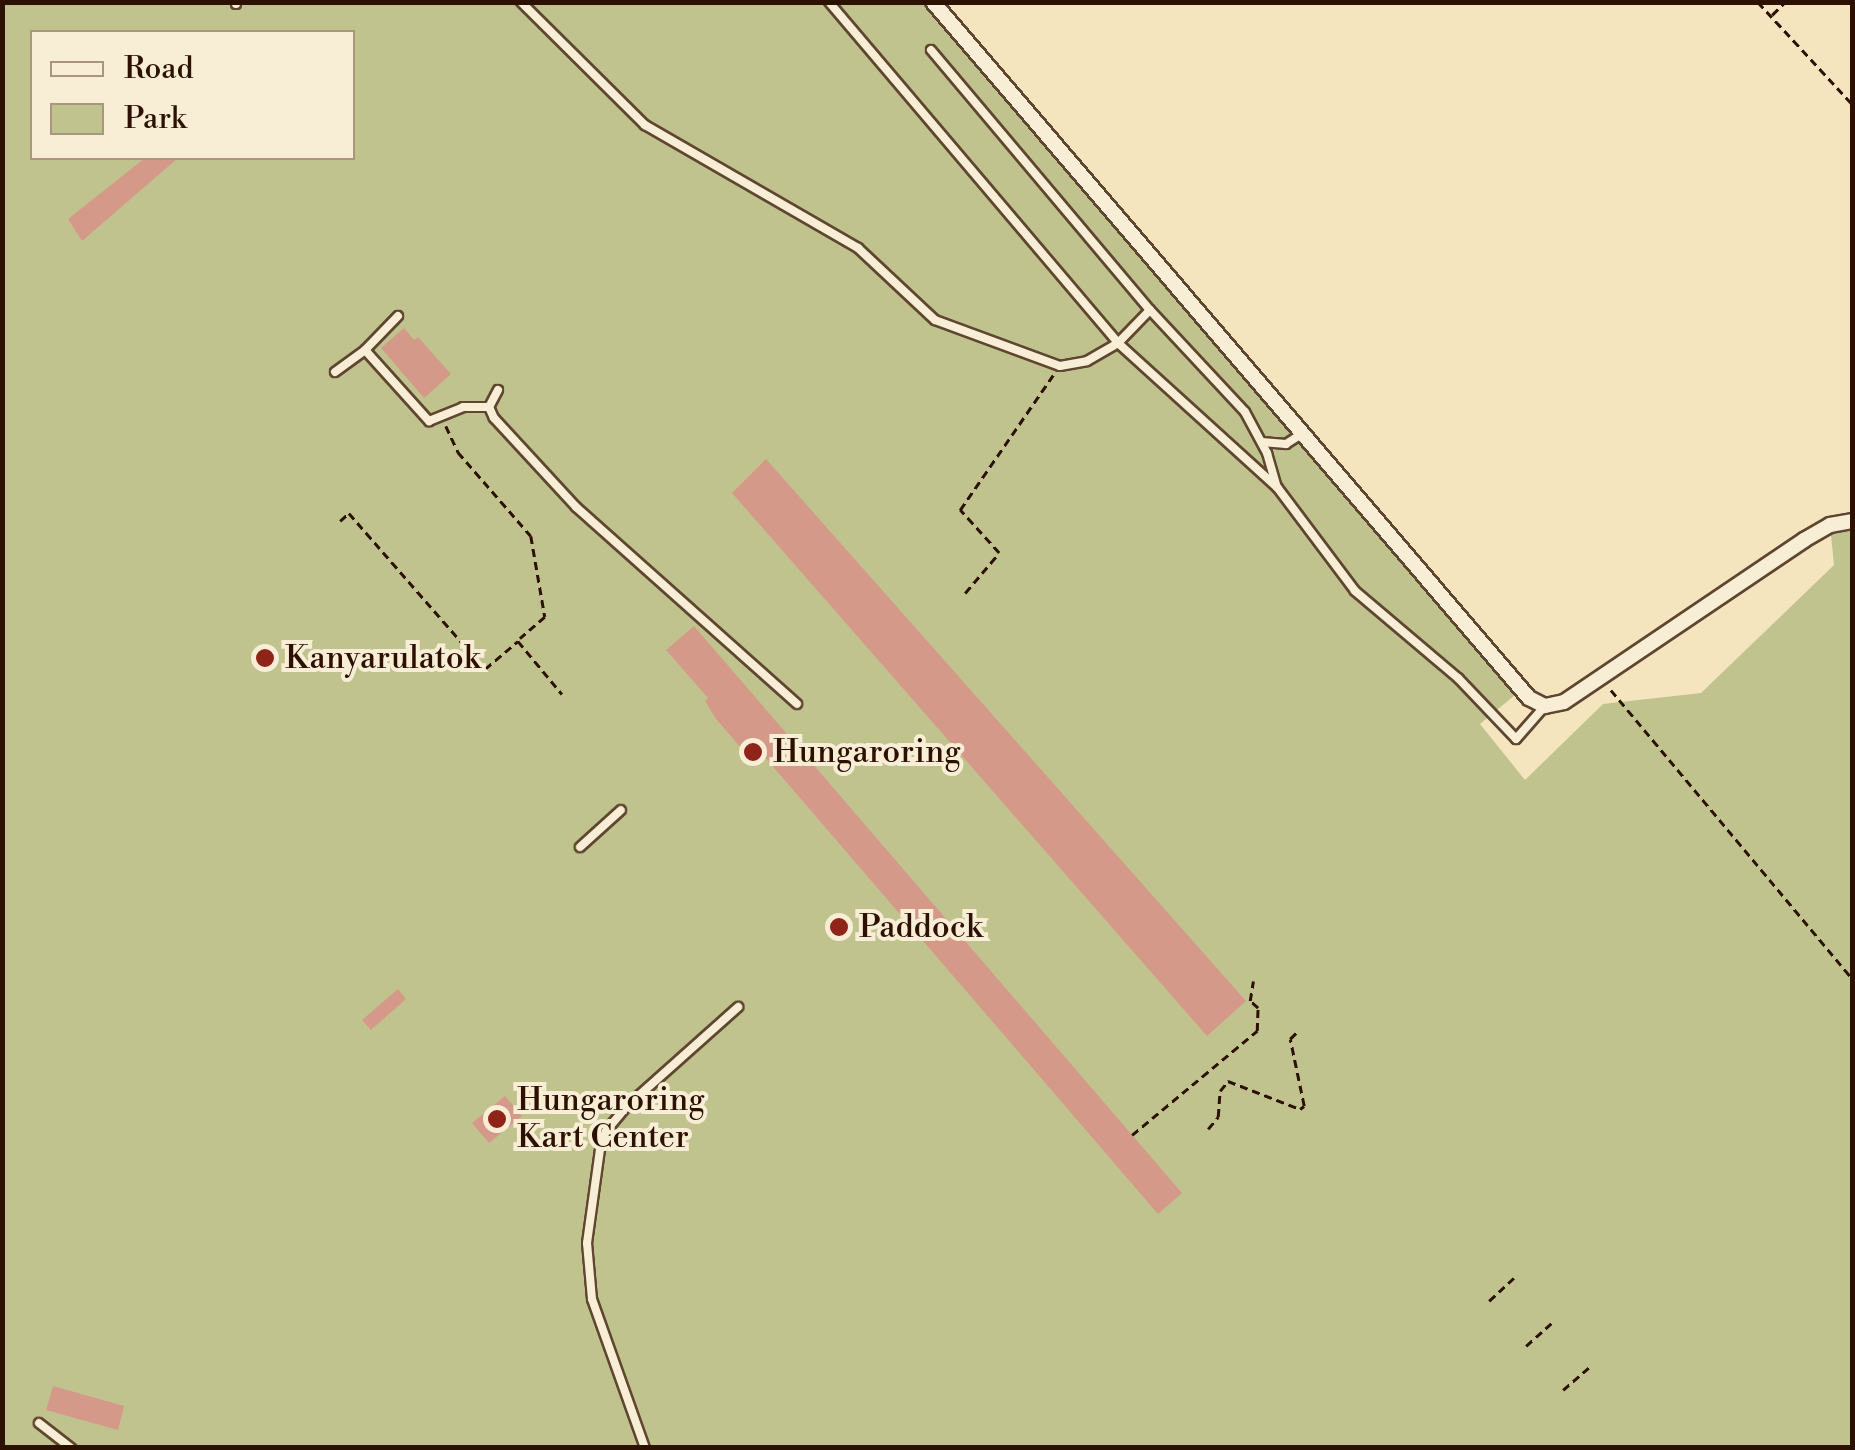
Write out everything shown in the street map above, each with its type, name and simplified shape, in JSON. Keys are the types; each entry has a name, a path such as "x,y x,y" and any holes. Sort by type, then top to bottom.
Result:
{"street":[{"path":"932,2 1530,698 1545,706 1564,702 1804,540 1830,525 1852,521"}],"lane":[{"path":"521,2 645,125 858,248 935,320 1060,366 1087,361 1118,343 1150,310"},
{"path":"829,2 1118,343 1278,487 1355,591 1458,678 1516,739 1545,706"},
{"path":"931,50 1150,310 1245,412 1262,442 1278,487"},
{"path":"336,372 365,350 398,316"},
{"path":"365,350 429,422 462,407 489,407 576,507 797,704"},
{"path":"489,407 498,390"},
{"path":"1262,442 1286,444 1302,433"},
{"path":"580,847 621,810"},
{"path":"644,1448 592,1300 586,1243 596,1168 606,1131 615,1118 738,1007"},
{"path":"39,1423 71,1448"}],"path":[{"path":"1758,2 1852,104"},
{"path":"1771,16 1785,2"},
{"path":"964,593 999,554 960,510 1060,366"},
{"path":"340,521 349,512 485,669 546,617 531,536 458,452 446,433 450,418"},
{"path":"518,641 562,694"},
{"path":"1600,678 1852,978"},
{"path":"1132,1135 1257,1031 1258,1008 1250,1001 1253,981"},
{"path":"1208,1129 1218,1117 1220,1090 1228,1081 1300,1110 1304,1106 1290,1039 1298,1031"},
{"path":"1489,1300 1514,1278"},
{"path":"1526,1346 1553,1322"},
{"path":"1563,1390 1591,1366"}],"green space":[{"name":"Hungaroring","path":"3,3 926,3 1515,695 1480,724 1525,780 1603,704 1701,693 1834,565 1830,525 1852,521 1852,1447 3,1447"}],"building":[{"path":"142,160 176,160 82,241 68,219"},
{"path":"404,328 414,340 418,337 451,374 424,398 381,348"},
{"name":"Hungaroring","path":"766,459 1246,1001 1207,1036 732,493"},
{"path":"694,626 1182,1193 1158,1214 763,755 754,763 716,719 705,701 708,698 666,650"},
{"path":"398,989 406,999 371,1030 362,1020"},
{"name":"Hungaroring Kart Center","path":"505,1096 522,1116 489,1143 472,1123"},
{"path":"53,1386 124,1406 118,1430 46,1410"}],"place":[{"name":"Kanyarulatok","path":"265,658"},
{"name":"Hungaroring","path":"753,752"},
{"name":"Paddock","path":"839,927"},
{"name":"Hungaroring Kart Center","path":"497,1119"}]}
